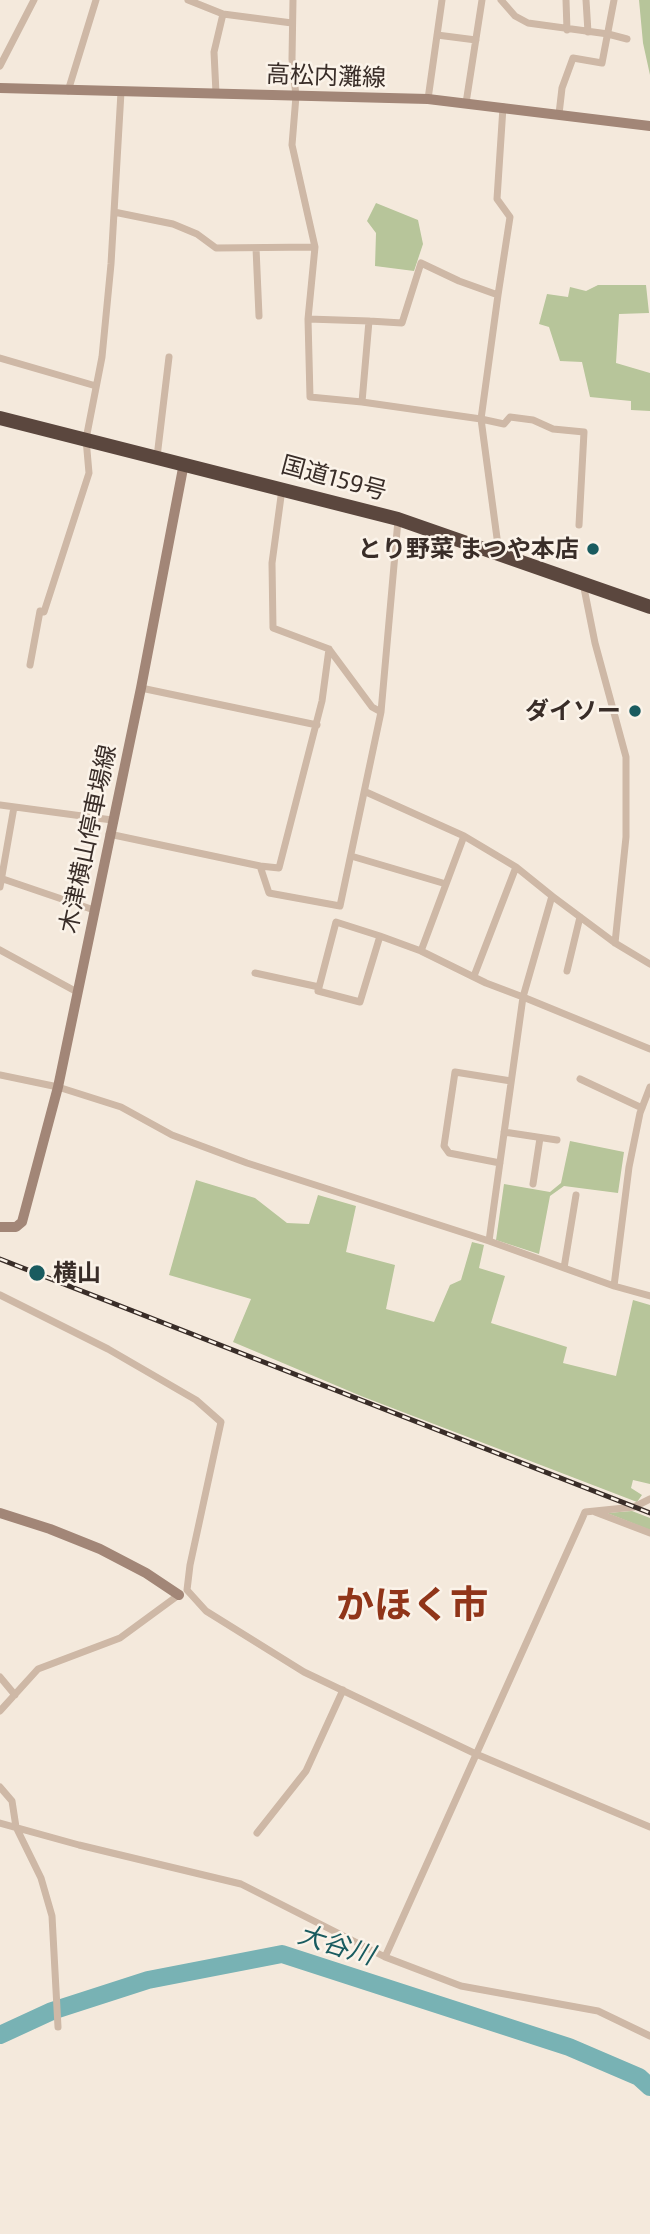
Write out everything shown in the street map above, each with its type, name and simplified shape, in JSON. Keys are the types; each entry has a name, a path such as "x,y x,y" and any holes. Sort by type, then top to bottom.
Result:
{"highway":[{"name":"国道159号","path":"0,418 398,519 650,606"}],"main road":[{"name":"高松内灘線","path":"0,88 68,92 428,99 650,126"},
{"name":"木津横山停車場線","path":"0,1227 12,1228 22,1222 58,1087 141,688 184,463"},
{"path":"0,1513 100,1549 183,1593"}],"street":[{"path":"0,66 34,0"},
{"path":"68,92 96,0"},
{"path":"188,0 223,14 292,23"},
{"path":"293,0 292,59 296,96 292,145 315,247 308,318 310,397 362,402 504,424 509,417 533,420 553,429 584,432 579,525"},
{"path":"428,99 442,0"},
{"path":"466,103 482,0"},
{"path":"501,0 510,12 521,20 627,39"},
{"path":"566,0 567,30"},
{"path":"586,0 588,32"},
{"path":"559,114 562,88 573,58 602,63 614,0"},
{"path":"216,93 214,52 223,14"},
{"path":"437,35 476,40"},
{"path":"30,665 40,611 44,612 89,473 86,439 102,358 121,92"},
{"path":"499,553 481,419 510,217 497,199 503,107"},
{"path":"114,212 173,224 197,234 216,248 315,247"},
{"path":"256,248 259,316"},
{"path":"308,318 402,323 421,263 498,295"},
{"path":"362,402 369,321"},
{"path":"157,457 169,357"},
{"path":"0,358 96,386"},
{"path":"282,488 272,563 273,628 328,649 372,707 381,712"},
{"path":"380,936 360,1002 318,991 366,792 381,712 398,519"},
{"path":"583,583 594,643 626,757 626,837 615,943"},
{"path":"109,834 279,869 317,725 328,649"},
{"path":"141,688 317,725"},
{"path":"366,792 464,836 516,867 615,943 650,964"},
{"path":"0,805 112,820"},
{"path":"13,807 1,883 94,910"},
{"path":"421,951 464,836"},
{"path":"351,856 446,884"},
{"path":"260,866 269,893 340,906"},
{"path":"474,976 516,867"},
{"path":"489,1241 523,997 552,896"},
{"path":"567,971 580,917"},
{"path":"336,922 421,951 523,997 650,1049"},
{"path":"0,950 77,992"},
{"path":"255,973 319,987"},
{"path":"500,1163 449,1153 444,1146 455,1072 511,1081"},
{"path":"0,1075 58,1087 121,1107 172,1135 247,1163 650,1296"},
{"path":"580,1079 642,1108"},
{"path":"614,1286 629,1167 642,1108 650,1087"},
{"path":"504,1132 557,1140"},
{"path":"533,1184 540,1138"},
{"path":"564,1268 576,1195"},
{"path":"0,1295 108,1349 196,1400 221,1422 183,1593 120,1638 38,1670 0,1711"},
{"path":"386,1957 585,1512 634,1507 650,1499"},
{"path":"594,1511 650,1533"},
{"path":"183,1593 206,1611 304,1672 477,1754 650,1827"},
{"path":"0,1677 15,1695"},
{"path":"257,1833 306,1771 343,1690"},
{"path":"0,1787 12,1801 16,1827 41,1878 52,1916 58,2025"},
{"path":"0,1823 241,1884 386,1957 461,1986 598,2011 650,2036"}],"green space":[{"path":"639,0 650,0 650,75 643,43"},
{"path":"376,203 418,220 423,244 414,271 375,266 376,233 367,221"},
{"path":"598,285 646,285 649,313 619,314 616,363 650,373 650,411 631,410 631,401 590,397 582,362 560,361 549,327 539,324 547,294 568,297 570,287 586,291"},
{"path":"570,1141 624,1152 618,1193 564,1186 550,1196 539,1254 496,1240 504,1184 550,1192 561,1183"},
{"path":"196,1180 255,1198 287,1223 309,1224 318,1195 356,1206 346,1252 395,1265 386,1309 434,1322 450,1285 461,1280 472,1242 484,1245 479,1268 505,1276 491,1323 567,1347 563,1363 616,1376 633,1300 650,1305 650,1484 633,1480 631,1488 642,1495 637,1502 361,1396 233,1342 251,1299 169,1275"},
{"path":"632,1511 650,1518 650,1530 607,1513"}],"waterway":[{"name":"大谷川","path":"0,2035 52,2011 148,1980 282,1954 569,2047 639,2077 650,2087"}],"railway":[{"path":"0,1259 650,1513"}],"place":[{"name":"とり野菜 まつや本店","path":"593,549"},
{"name":"ダイソー","path":"635,711"},
{"name":"横山","path":"37,1273"}],"district":[{"name":"かほく市","path":"412,1605"}]}
